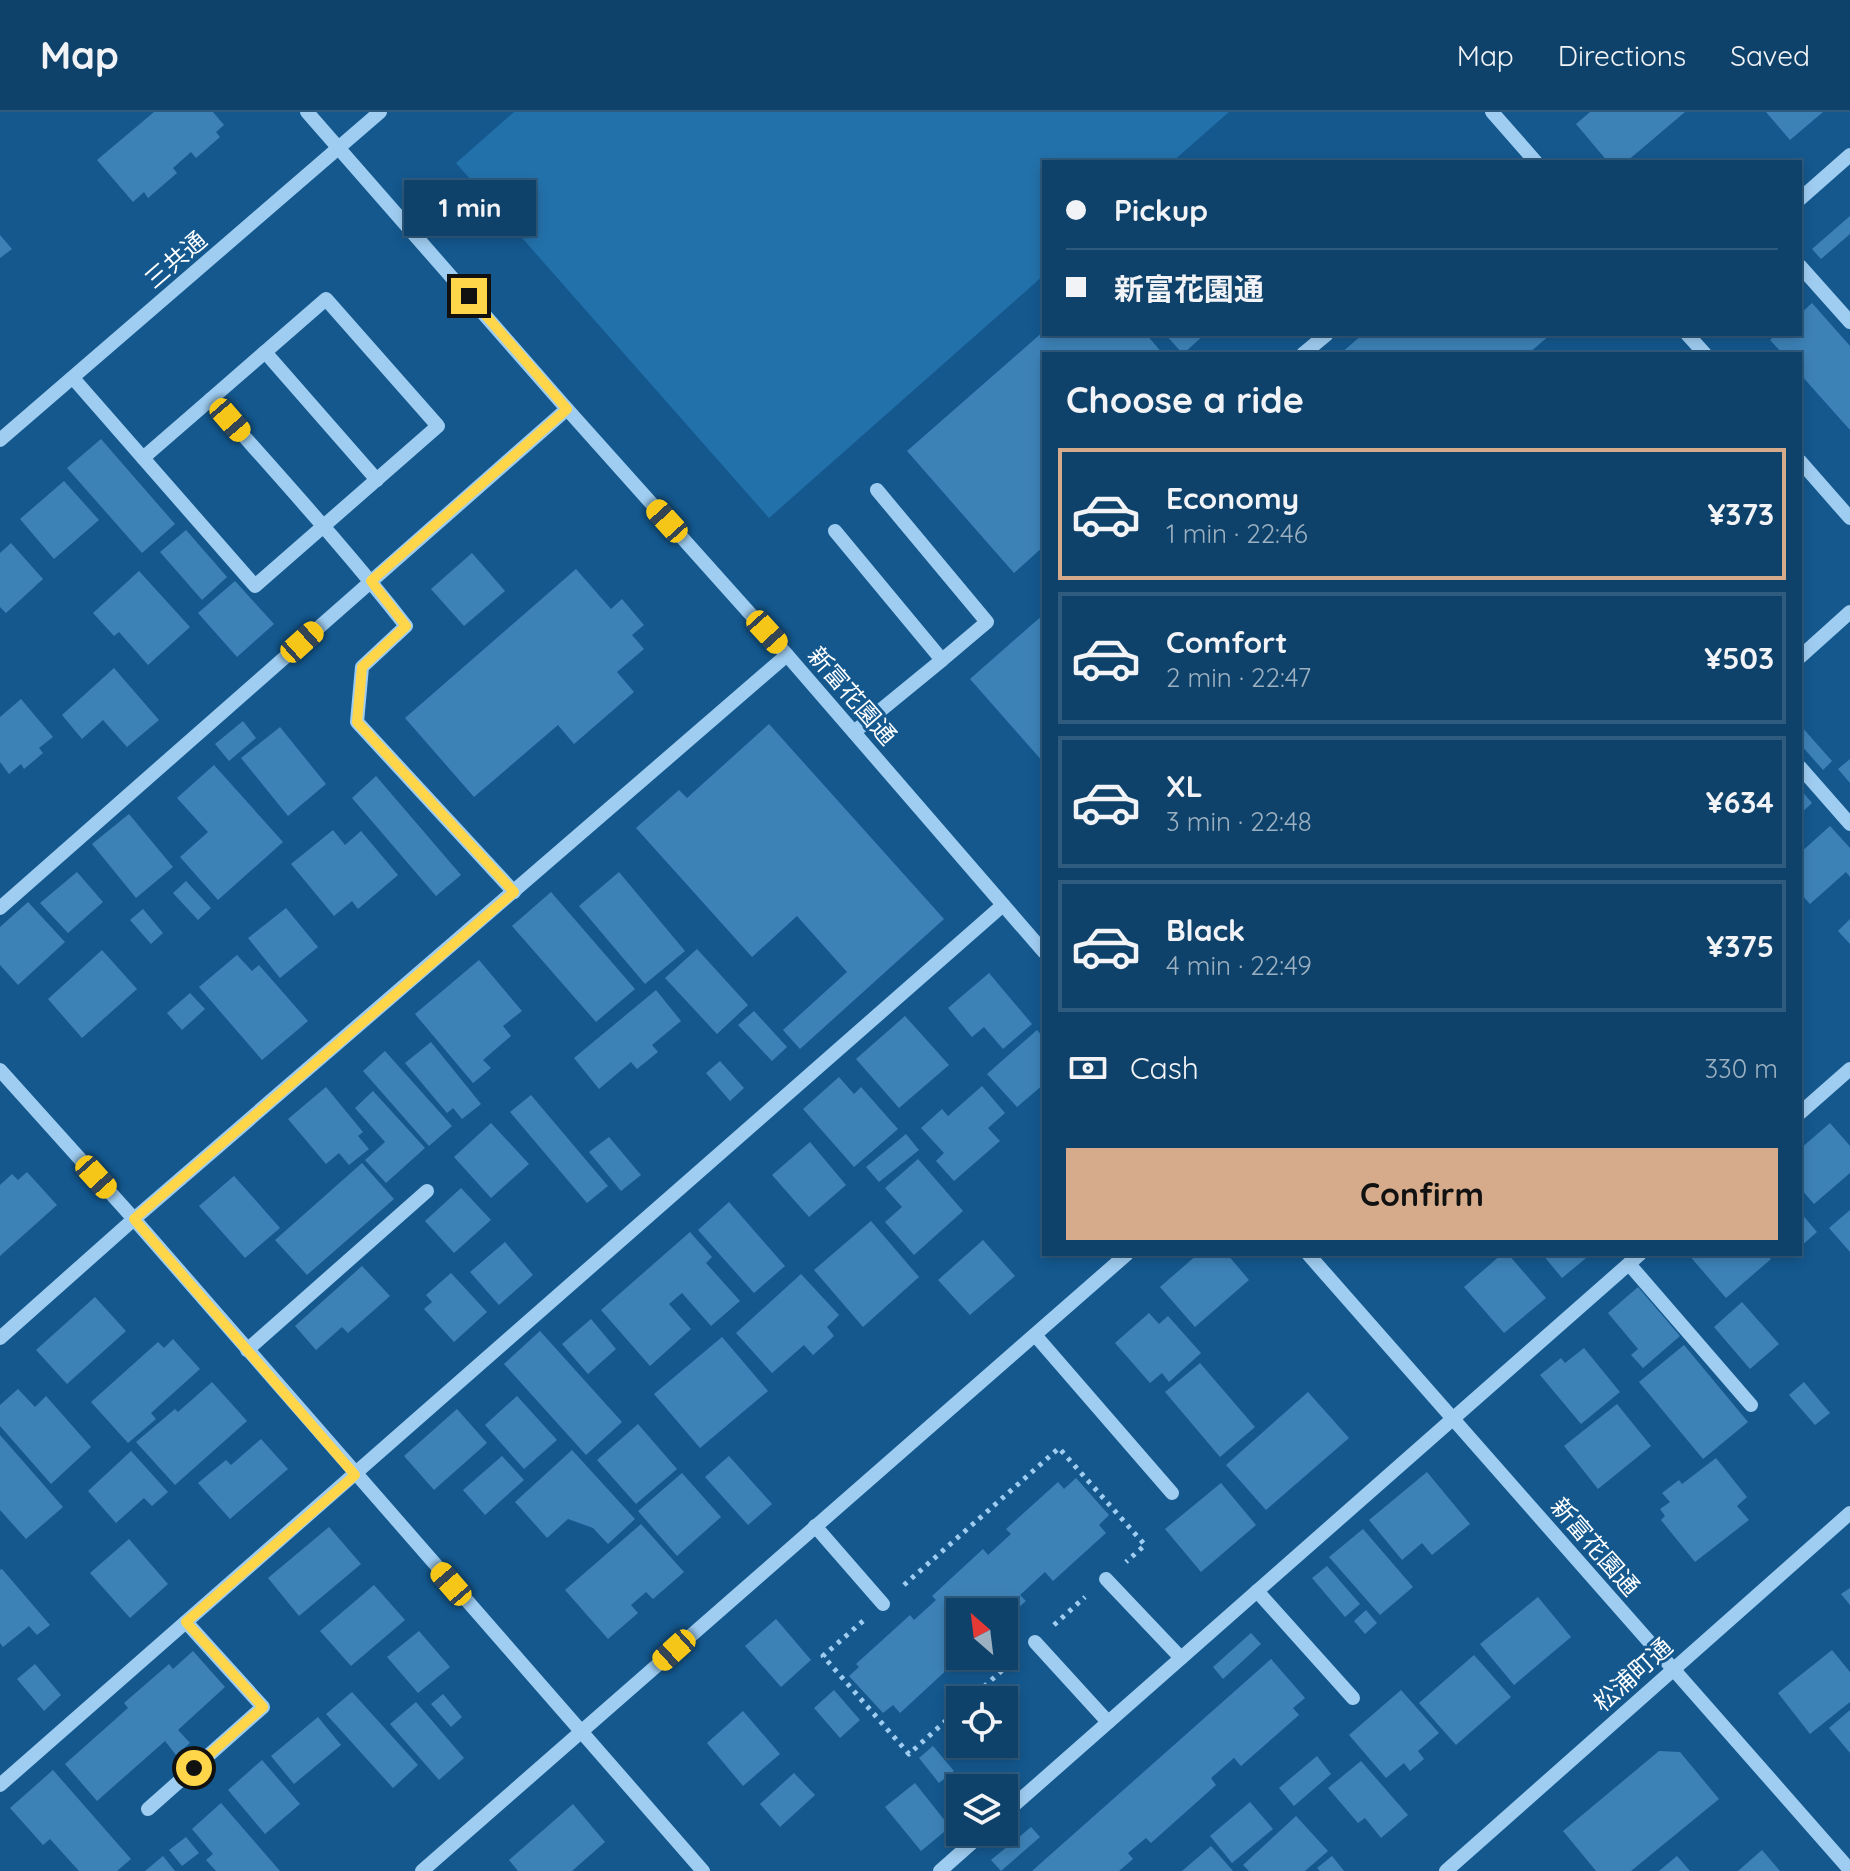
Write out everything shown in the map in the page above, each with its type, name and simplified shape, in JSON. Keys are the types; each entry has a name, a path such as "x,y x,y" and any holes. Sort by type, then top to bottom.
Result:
{"street":[{"name":"新富花園通","path":"307,112 787,655 1042,950"},
{"name":"三共通","path":"0,440 380,112"},
{"path":"1492,112 1531,160"},
{"path":"1802,197 1850,155"},
{"path":"1802,268 1850,322"},
{"path":"73,378 143,458 255,586 438,426 326,299 143,458"},
{"path":"1305,352 1325,336"},
{"path":"1689,336 1703,352"},
{"path":"265,352 377,480"},
{"path":"211,399 371,581 406,626 362,667 357,722 514,892"},
{"path":"0,908 567,409"},
{"path":"1802,463 1850,518"},
{"path":"854,732 987,622 877,490"},
{"path":"835,531 942,660"},
{"path":"1802,655 1850,612"},
{"path":"0,1338 787,655"},
{"path":"1802,769 1850,824"},
{"path":"0,1785 1003,905"},
{"path":"1802,1111 1850,1069"},
{"path":"0,1070 134,1219 703,1871"},
{"path":"247,1350 427,1191"},
{"path":"422,1871 1125,1256"},
{"name":"新富花園通","path":"1310,1256 1850,1870"},
{"path":"1018,1802 1635,1259 1751,1405"},
{"path":"1035,1335 1172,1493"},
{"name":"松浦町通","path":"1446,1871 1850,1513"},
{"path":"815,1526 883,1604"},
{"path":"1106,1579 1181,1658"},
{"path":"1257,1591 1353,1698"},
{"path":"148,1809 263,1707 186,1622"},
{"path":"1035,1642 1108,1722"},
{"path":"940,1871 968,1846"}],"path":[{"path":"946,1721 909,1754 823,1656 1059,1448 1145,1545 985,1686"}],"shaded area":[{"path":"514,112 1229,112 1174,160 1042,160 1042,277 769,518 456,163"}],"building":[{"path":"154,112 213,112 224,125 216,132 220,137 196,158 191,152 173,168 177,173 148,198 144,192 133,202 97,160"},
{"path":"1590,112 1685,112 1628,160 1606,160 1576,124"},
{"path":"1766,112 1823,112 1790,140"},
{"path":"1850,216 1850,234 1821,259 1812,249"},
{"path":"0,235 12,249 0,258"},
{"path":"1812,303 1850,346 1850,430 1802,376 1802,352 1781,352 1770,340 1775,336 1802,336 1802,312"},
{"path":"1042,333 1042,336 1148,336 1161,352 1042,352 1042,548 1014,573 907,451"},
{"path":"1167,336 1203,336 1185,352 1181,352"},
{"path":"1361,336 1549,336 1530,352 1342,352"},
{"path":"101,439 175,524 142,553 67,468"},
{"path":"64,481 99,520 54,559 20,519"},
{"path":"186,530 227,577 202,600 160,552"},
{"path":"11,543 43,579 6,613 0,607 0,553"},
{"path":"472,553 505,591 464,626 431,589"},
{"path":"576,569 611,609 622,599 644,625 632,635 644,649 617,672 634,692 574,744 558,725 474,797 405,718"},
{"path":"139,571 190,627 148,665 119,632 114,636 93,613"},
{"path":"235,581 274,624 237,657 198,613"},
{"path":"1042,616 1042,761 970,679"},
{"path":"114,668 159,720 127,747 103,720 82,739 62,715"},
{"path":"21,699 53,737 39,748 43,753 24,769 21,764 9,774 0,762 0,717"},
{"path":"243,721 256,738 229,761 215,744"},
{"path":"769,724 944,919 800,1049 783,1030 847,972 797,916 752,957 636,828 679,790 687,798"},
{"path":"280,727 326,784 288,816 241,758"},
{"path":"1802,727 1832,761 1823,770 1802,746"},
{"path":"1850,759 1850,783 1838,769"},
{"path":"214,765 283,842 218,900 180,857 208,832 177,798"},
{"path":"376,776 461,875 436,896 352,798"},
{"path":"1802,791 1812,803 1802,812"},
{"path":"129,814 173,867 136,898 92,844"},
{"path":"1830,826 1850,848 1850,877 1846,872 1810,904 1802,895 1802,851"},
{"path":"333,830 345,845 361,831 398,875 358,909 352,901 334,916 291,864"},
{"path":"77,872 103,902 68,933 40,903"},
{"path":"619,872 685,951 645,984 579,906"},
{"path":"186,881 211,908 198,920 173,893"},
{"path":"551,892 635,989 596,1022 512,926"},
{"path":"28,902 65,942 18,985 0,965 0,927"},
{"path":"286,908 318,947 280,978 248,938"},
{"path":"143,909 163,933 151,944 130,920"},
{"path":"1850,919 1850,944 1838,931"},
{"path":"697,949 748,1005 717,1034 665,978"},
{"path":"102,950 137,989 82,1038 48,999"},
{"path":"237,955 252,971 259,965 308,1021 262,1060 199,987"},
{"path":"479,960 522,1011 503,1026 511,1036 483,1060 491,1068 473,1083 415,1014"},
{"path":"989,973 1032,1024 1003,1049 984,1027 972,1037 948,1008"},
{"path":"656,990 681,1021 652,1045 658,1052 637,1069 631,1062 599,1089 574,1058"},
{"path":"190,993 205,1009 182,1030 167,1013"},
{"path":"754,1011 787,1047 772,1061 738,1025"},
{"path":"905,1016 949,1065 899,1108 856,1059"},
{"path":"1037,1030 1042,1036 1042,1086 1017,1107 987,1074"},
{"path":"431,1042 481,1104 462,1119 453,1108 447,1113 405,1063"},
{"path":"385,1051 452,1126 429,1146 363,1071"},
{"path":"720,1061 744,1088 730,1101 706,1073"},
{"path":"839,1077 854,1094 861,1087 898,1129 854,1167 803,1109"},
{"path":"982,1086 1005,1113 988,1128 1000,1141 954,1181 936,1161 944,1153 921,1128 942,1109 948,1116"},
{"path":"326,1087 363,1132 358,1136 369,1149 349,1165 339,1153 326,1164 288,1119"},
{"path":"373,1091 425,1148 386,1183 365,1160 385,1142 355,1108"},
{"path":"531,1095 608,1186 587,1203 510,1112"},
{"path":"491,1123 529,1164 491,1198 454,1157"},
{"path":"1830,1123 1850,1146 1850,1173 1814,1204 1802,1190 1802,1147"},
{"path":"906,1134 919,1150 879,1182 866,1167"},
{"path":"609,1137 641,1175 621,1191 589,1152"},
{"path":"810,1142 846,1185 809,1217 772,1175"},
{"path":"918,1159 963,1211 914,1255 885,1222 902,1207 885,1188"},
{"path":"362,1163 394,1199 307,1275 275,1240"},
{"path":"27,1172 57,1205 0,1256 0,1185 12,1174 18,1180"},
{"path":"234,1176 280,1228 245,1258 199,1206"},
{"path":"461,1188 491,1220 454,1253 425,1221"},
{"path":"729,1202 785,1266 754,1293 698,1230"},
{"path":"1850,1210 1850,1252 1829,1228"},
{"path":"1802,1214 1817,1232 1802,1245"},
{"path":"871,1221 919,1277 863,1327 814,1270"},
{"path":"690,1232 712,1257 706,1263 740,1301 711,1326 682,1293 669,1304 691,1329 650,1366 601,1310"},
{"path":"983,1240 1015,1276 970,1315 938,1280"},
{"path":"505,1242 533,1275 499,1305 470,1272"},
{"path":"1196,1256 1229,1256 1249,1280 1195,1327 1160,1287"},
{"path":"1500,1256 1510,1256 1546,1298 1504,1333 1464,1287"},
{"path":"1544,1256 1589,1256 1562,1278"},
{"path":"1690,1256 1769,1256 1771,1259 1726,1298"},
{"path":"362,1266 390,1296 348,1333 342,1327 316,1350 295,1326"},
{"path":"451,1273 487,1312 454,1342 424,1309 432,1302 426,1295"},
{"path":"801,1274 839,1315 827,1327 834,1336 813,1355 804,1345 772,1373 736,1333"},
{"path":"1638,1287 1680,1336 1643,1368 1631,1355 1638,1349 1608,1313"},
{"path":"95,1297 126,1331 67,1384 36,1350"},
{"path":"1742,1302 1779,1344 1750,1369 1714,1327"},
{"path":"1149,1313 1159,1324 1168,1316 1201,1353 1169,1382 1162,1373 1150,1383 1115,1343"},
{"path":"591,1319 616,1349 588,1374 562,1344"},
{"path":"540,1331 622,1422 586,1455 504,1364"},
{"path":"722,1337 768,1391 700,1448 654,1394"},
{"path":"173,1339 200,1369 151,1413 156,1419 128,1443 91,1402 158,1342 164,1348"},
{"path":"1684,1345 1748,1422 1703,1459 1639,1382"},
{"path":"1584,1348 1620,1392 1581,1424 1540,1375 1561,1358 1565,1363"},
{"path":"1200,1363 1255,1427 1220,1457 1165,1392"},
{"path":"212,1382 247,1421 175,1485 136,1442 175,1409 178,1412"},
{"path":"1804,1382 1830,1413 1815,1425 1789,1395"},
{"path":"18,1389 35,1407 46,1396 91,1447 51,1484 0,1426 0,1405"},
{"path":"1308,1392 1349,1438 1266,1510 1226,1465"},
{"path":"517,1396 557,1440 524,1469 485,1425"},
{"path":"1617,1404 1651,1446 1598,1489 1564,1446"},
{"path":"457,1409 487,1443 434,1490 404,1456"},
{"path":"638,1424 677,1469 636,1504 597,1460"},
{"path":"0,1435 63,1507 26,1539 0,1510"},
{"path":"261,1439 288,1469 230,1519 198,1483 226,1460 231,1465"},
{"path":"572,1450 635,1519 608,1544 593,1528 568,1519 547,1538 515,1502"},
{"path":"131,1451 168,1492 152,1506 144,1498 116,1523 88,1491"},
{"path":"502,1456 524,1480 485,1515 463,1490"},
{"path":"729,1456 772,1504 748,1525 705,1477"},
{"path":"1716,1458 1747,1497 1737,1506 1749,1520 1695,1562 1661,1520 1665,1516 1660,1509 1670,1502 1662,1493 1679,1480 1682,1484"},
{"path":"1427,1472 1470,1524 1432,1555 1422,1543 1402,1560 1369,1520"},
{"path":"682,1473 721,1517 677,1556 638,1511"},
{"path":"1076,1478 1109,1515 1099,1525 1106,1533 1053,1581 1045,1572 1020,1595 1026,1601 1018,1608 1018,1598 946,1598 947,1670 900,1713 893,1705 883,1713 849,1676 859,1667 856,1664 910,1615 914,1620 936,1600 932,1596 983,1549 988,1555 1011,1534 1006,1529 1058,1482 1064,1489"},
{"path":"1221,1483 1256,1525 1201,1572 1165,1529"},
{"path":"641,1524 684,1572 653,1599 646,1592 631,1605 638,1613 608,1639 565,1590"},
{"path":"329,1527 361,1564 299,1616 268,1578"},
{"path":"1363,1529 1413,1587 1380,1615 1329,1557"},
{"path":"129,1539 168,1584 130,1618 90,1573"},
{"path":"1327,1566 1360,1604 1345,1617 1312,1578"},
{"path":"2,1569 50,1625 37,1635 29,1626 3,1647 0,1643"},
{"path":"374,1585 405,1620 351,1666 320,1631"},
{"path":"1850,1588 1850,1605 1841,1594"},
{"path":"1538,1597 1571,1637 1514,1685 1480,1644"},
{"path":"1366,1610 1377,1623 1365,1634 1354,1621"},
{"path":"776,1619 811,1660 781,1687 745,1646"},
{"path":"419,1631 450,1667 418,1693 387,1657"},
{"path":"1251,1633 1261,1644 1223,1679 1213,1667"},
{"path":"1832,1650 1850,1672 1850,1702 1810,1734 1778,1693"},
{"path":"193,1651 225,1687 178,1730 190,1743 176,1755 165,1741 97,1801 65,1764 128,1708 124,1703 169,1664 173,1669"},
{"path":"1474,1655 1511,1697 1456,1745 1419,1703"},
{"path":"1271,1659 1305,1698 1293,1708 1299,1715 1241,1766 1234,1758 1211,1778 1216,1785 1151,1843 1146,1838 1128,1853 1133,1859 1119,1871 1032,1871"},
{"path":"35,1664 61,1695 44,1711 17,1679"},
{"path":"834,1690 860,1720 840,1738 814,1708"},
{"path":"1401,1690 1439,1733 1418,1751 1424,1759 1410,1771 1404,1763 1386,1778 1349,1735"},
{"path":"352,1692 418,1765 393,1788 326,1714"},
{"path":"443,1694 462,1717 451,1727 431,1704"},
{"path":"416,1702 464,1758 439,1780 390,1724"},
{"path":"1850,1710 1850,1753 1829,1728"},
{"path":"743,1711 780,1754 743,1786 707,1743"},
{"path":"318,1717 341,1745 294,1784 271,1756"},
{"path":"933,1746 954,1771 946,1774 939,1783 919,1758"},
{"path":"1659,1751 1680,1752 1719,1799 1631,1871 1596,1871 1563,1831"},
{"path":"1317,1756 1331,1774 1294,1806 1279,1788"},
{"path":"262,1760 300,1804 265,1834 228,1790"},
{"path":"1361,1761 1408,1815 1381,1838 1365,1818 1358,1823 1328,1788"},
{"path":"53,1770 131,1859 117,1871 79,1871 50,1839 43,1845 10,1808"},
{"path":"794,1773 815,1795 780,1827 760,1804"},
{"path":"915,1783 946,1822 946,1830 921,1851 885,1807"},
{"path":"1250,1802 1273,1829 1232,1863 1210,1836"},
{"path":"221,1803 280,1871 216,1871 206,1860 213,1854 192,1829"},
{"path":"573,1804 605,1842 572,1871 518,1871 509,1860"},
{"path":"1296,1816 1328,1851 1305,1871 1249,1871 1243,1865"},
{"path":"1031,1827 1040,1837 1001,1871 991,1860 1008,1846 1018,1846 1018,1838"},
{"path":"186,1837 199,1853 182,1866 169,1850"},
{"path":"1211,1846 1233,1871 1182,1871"},
{"path":"1762,1850 1780,1871 1738,1871"},
{"path":"163,1856 175,1871 145,1871"},
{"path":"1332,1856 1344,1871 1320,1871 1317,1868"},
{"path":"1677,1856 1690,1871 1659,1871"}],"route":[{"path":"194,1768 263,1707 186,1622 355,1475 134,1219 514,892 357,722 362,667 406,626 371,581 567,409 469,296"}]}
